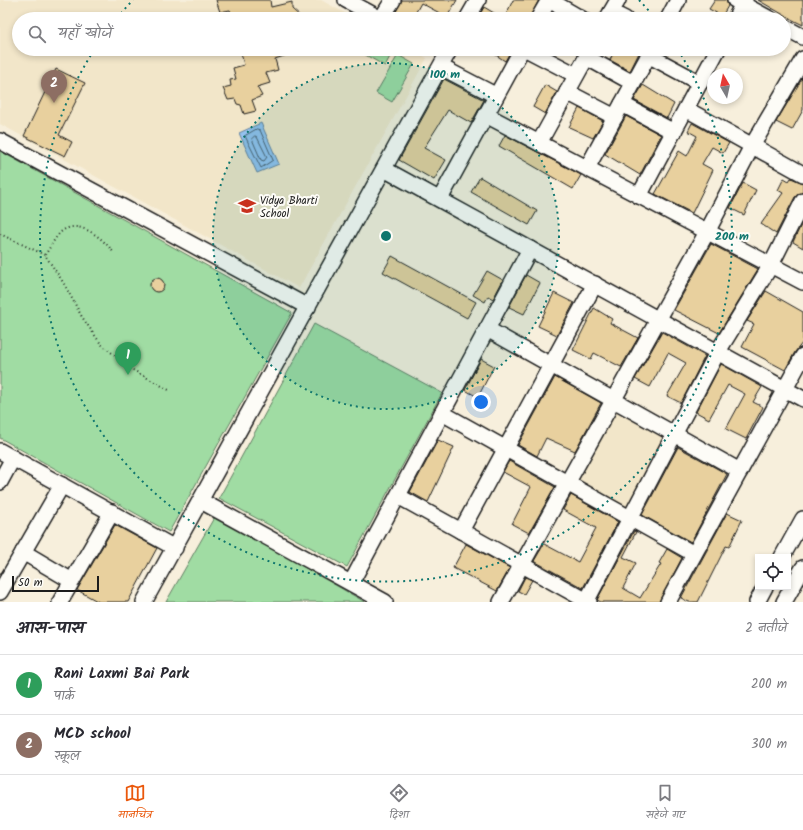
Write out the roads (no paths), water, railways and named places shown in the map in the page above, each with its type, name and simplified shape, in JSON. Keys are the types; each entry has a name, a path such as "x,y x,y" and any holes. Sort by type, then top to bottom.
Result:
{"street":[{"path":"346,0 368,12"},
{"path":"385,12 393,0"},
{"path":"471,12 478,0"},
{"path":"542,12 549,0 570,12"},
{"path":"672,12 678,0"},
{"path":"737,12 741,1 759,12"},
{"path":"791,31 803,37"},
{"path":"144,602 384,169 442,56"},
{"path":"444,56 495,95"},
{"path":"440,199 486,115 495,95 518,56"},
{"path":"539,56 576,75"},
{"path":"539,143 587,56"},
{"path":"593,56 633,83"},
{"path":"587,168 648,56"},
{"path":"656,56 700,83"},
{"path":"639,196 714,56"},
{"path":"501,602 659,320 752,146 802,64"},
{"path":"567,92 615,118"},
{"path":"622,104 674,132"},
{"path":"686,109 803,174"},
{"path":"486,115 803,282"},
{"path":"0,141 308,307"},
{"path":"384,169 803,399"},
{"path":"398,496 587,602 632,518 674,434 718,353 771,265 803,201"},
{"path":"351,583 530,249"},
{"path":"461,531 595,284"},
{"path":"486,329 740,471"},
{"path":"668,602 803,356"},
{"path":"442,413 694,554"},
{"path":"0,482 6,454 175,548"},
{"path":"0,592 62,485"},
{"path":"201,501 385,602"},
{"path":"60,602 112,512"},
{"path":"784,554 803,519"},
{"path":"23,552 72,581"},
{"path":"784,602 803,568"},
{"path":"758,602 764,590"}],"water":[{"path":"261,123 279,164 257,173 239,133"}],"place":[{"name":"MCD school","path":"54,103"},
{"name":"Vidya Bharti School","path":"247,206"},
{"name":"Rani Laxmi Bai Park","path":"128,375"}]}
